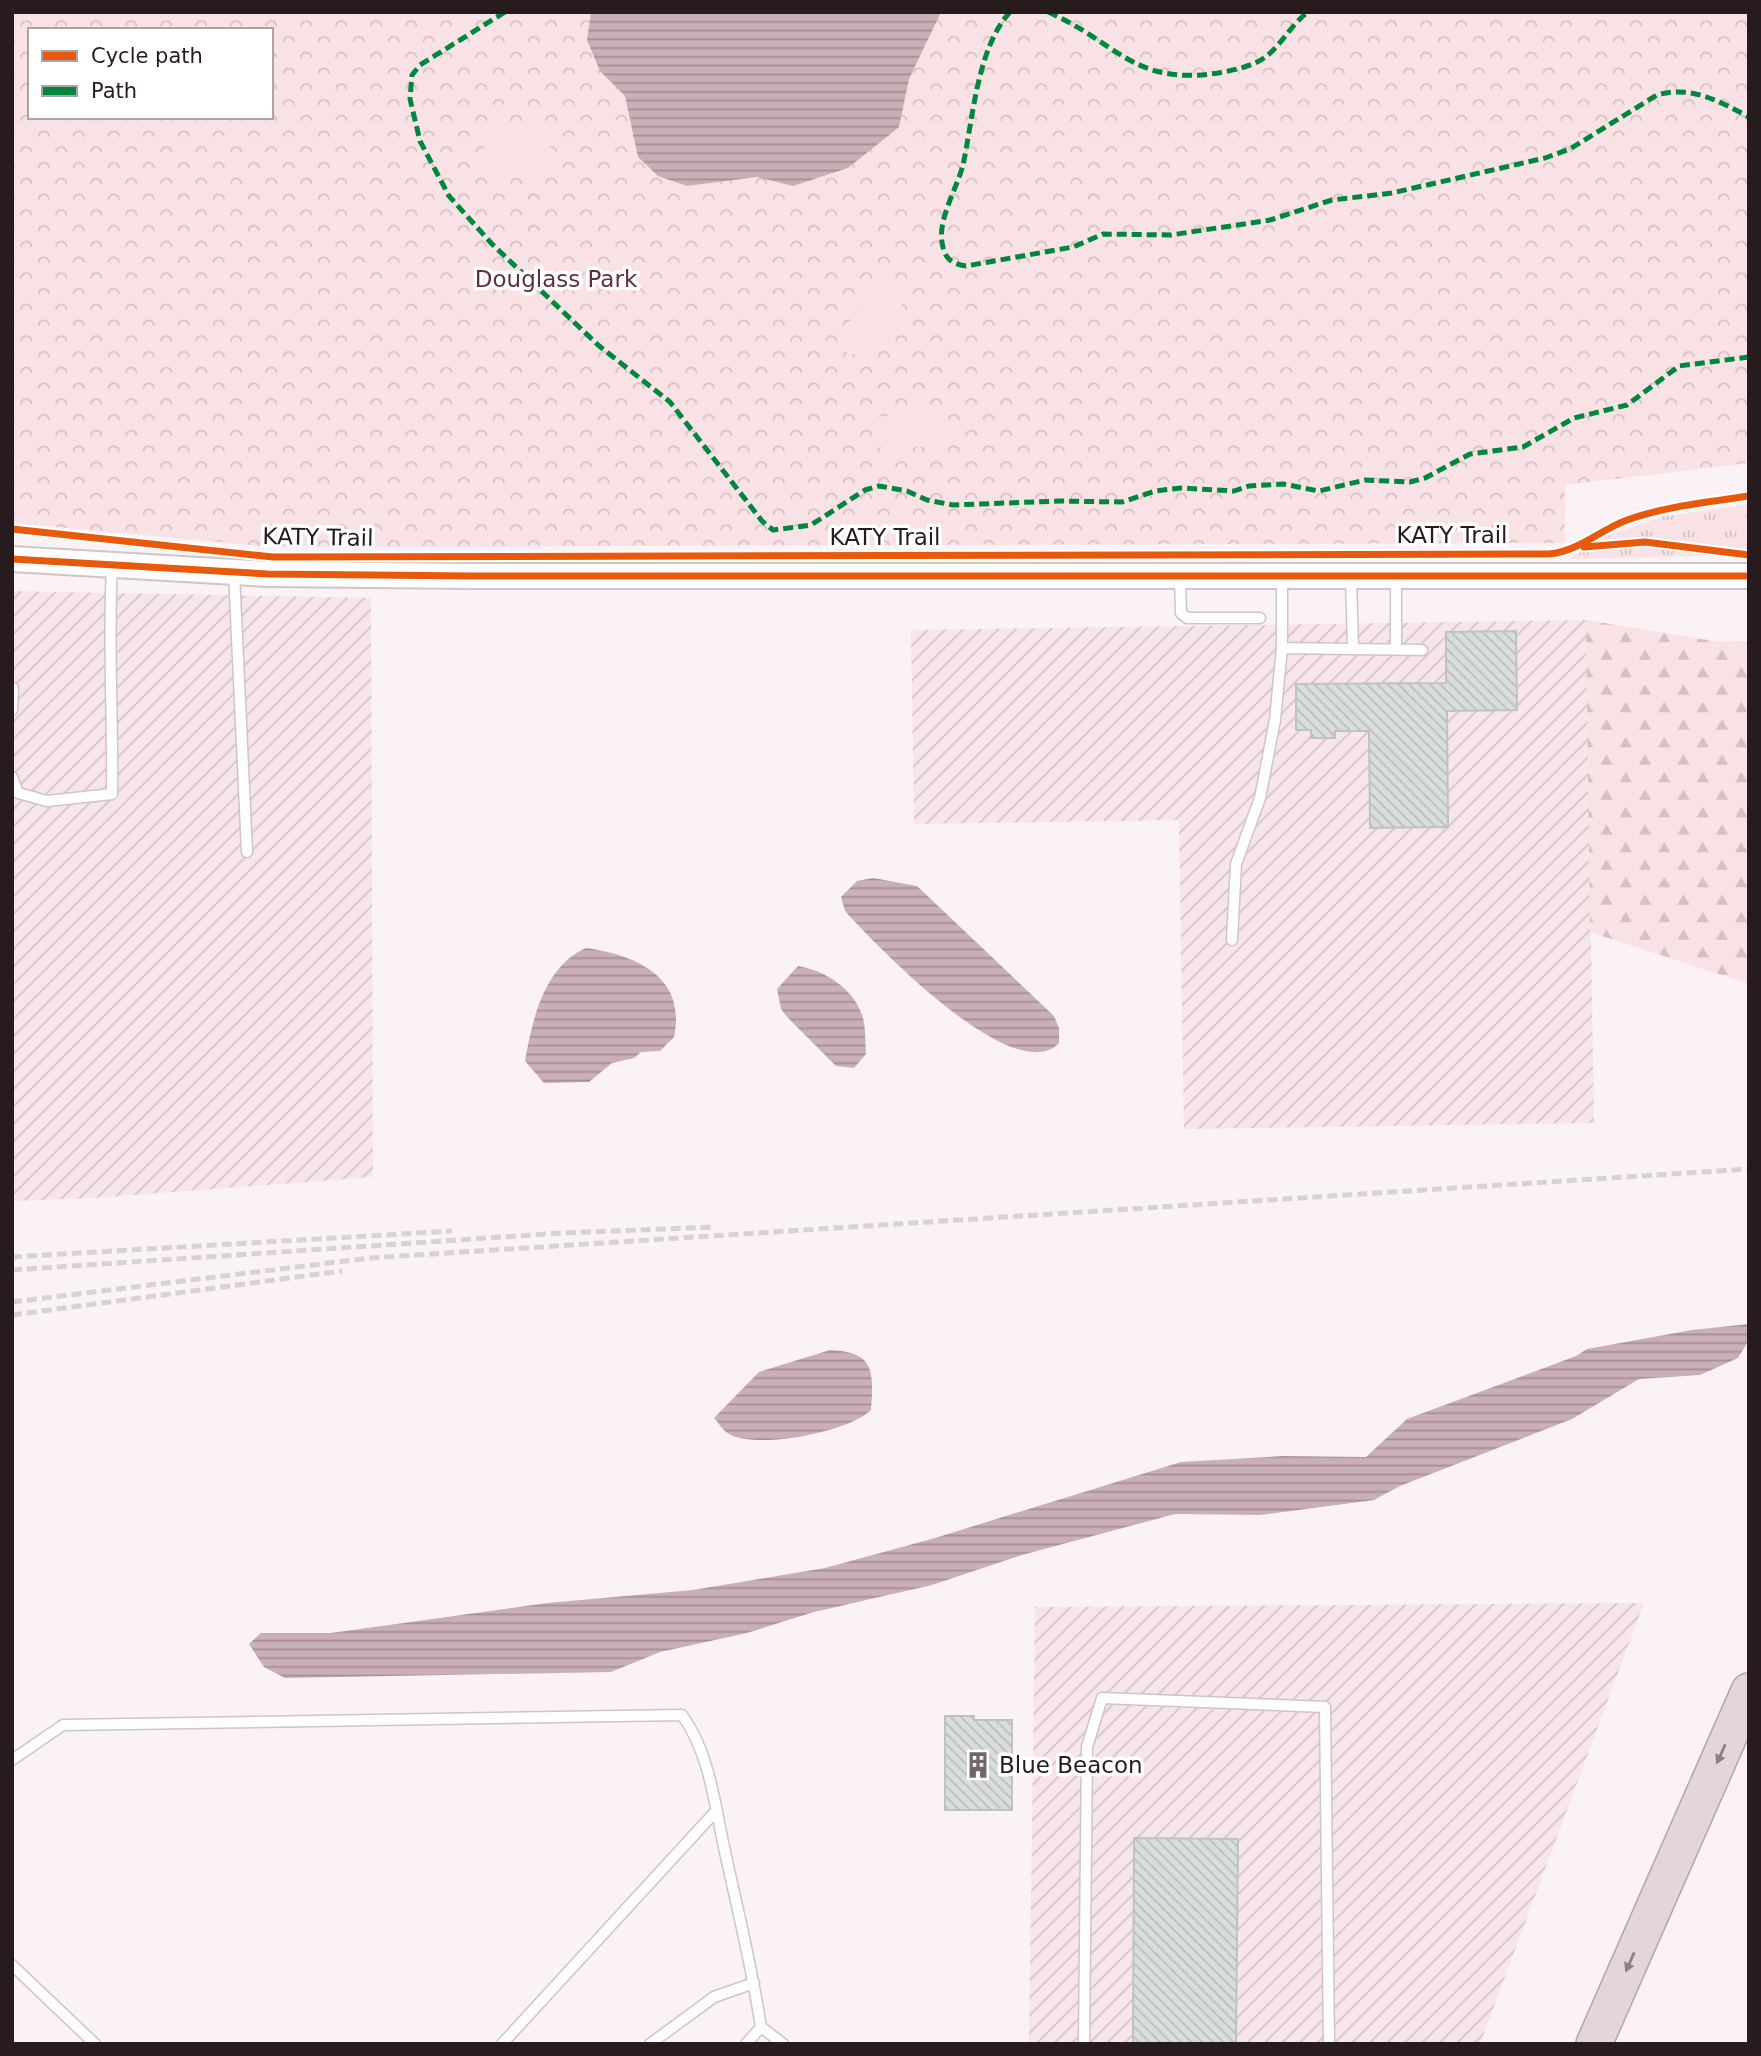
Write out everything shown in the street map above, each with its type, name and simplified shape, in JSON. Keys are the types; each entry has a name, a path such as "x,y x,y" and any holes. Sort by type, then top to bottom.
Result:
{"highway":[{"path":"1594,2044 1749,1691"}],"street":[{"path":"12,559 233,572 473,576 1749,576"}],"lane":[{"path":"12,777 18,793 47,801 112,794 114,713 110,615 113,565"},
{"path":"233,572 247,852"},
{"path":"1396,575 1396,649"},
{"path":"1180,576 1181,613 1187,618 1261,618"},
{"path":"1232,940 1236,864 1260,798 1275,720 1282,648 1282,576"},
{"path":"1351,576 1353,649"},
{"path":"1282,648 1422,650"},
{"path":"12,710 13,688"},
{"path":"1084,2044 1087,1748 1102,1698 1325,1707 1329,2044"},
{"path":"12,1760 63,1726 682,1715 694,1732 716,1811 754,1983 761,2027 783,2044"},
{"path":"502,2044 716,1811"},
{"path":"12,1965 94,2044"},
{"path":"650,2044 714,1997 754,1983"},
{"path":"746,2044 761,2027"}],"shaded area":[{"path":"591,12 941,12 909,79 899,127 848,168 793,186 757,177 687,186 658,176 638,157 625,96 600,71 587,40"},
{"path":"12,591 371,598 373,1177 94,1198 12,1201"},
{"path":"1586,620 1594,1123 1184,1129 1179,820 914,824 911,630"},
{"path":"873,878 917,886 1054,1016 1059,1028 1059,1043 1038,1052 1011,1047 979,1030 946,1007 914,979 845,911 841,897 857,881"},
{"path":"586,948 622,956 639,963 665,984 673,998 676,1016 674,1037 660,1051 641,1052 634,1058 612,1063 589,1082 544,1083 525,1061 536,1012 550,981 560,968 572,956"},
{"path":"798,966 827,976 845,989 858,1005 864,1024 866,1054 854,1068 836,1066 781,1009 777,989"},
{"path":"1749,1324 1749,1340 1738,1358 1700,1375 1639,1379 1572,1419 1400,1486 1374,1500 1260,1515 1175,1514 1022,1555 932,1585 814,1612 747,1633 660,1652 611,1672 285,1678 264,1667 249,1644 261,1633 331,1633 547,1603 693,1590 825,1568 935,1538 1181,1462 1283,1456 1366,1457 1407,1419 1576,1356 1587,1349 1692,1330"},
{"path":"830,1350 855,1355 863,1359 868,1366 872,1384 871,1410 860,1418 802,1436 760,1440 729,1434 714,1418 759,1372"},
{"path":"1644,1603 1480,2044 1029,2044 1035,1607"}],"green space":[{"name":"Douglass Park","path":"12,12 1749,12 1749,463 1565,485 1565,543 273,547 12,523"},
{"path":"504,121 533,127 547,138 551,155 547,166 515,178 508,178 495,170 485,152 483,141 491,128"},
{"path":"883,286 896,289 903,298 895,342 884,350 875,347 850,355 840,347 839,334 875,290"},
{"path":"939,412 949,420 950,436 943,448 916,447 892,456 878,445 872,428 878,417"},
{"path":"1749,504 1749,555 1569,559 1610,535 1661,517"},
{"path":"1586,620 1714,641 1749,642 1749,984 1590,932"}],"building":[{"path":"1516,631 1517,710 1447,711 1448,827 1370,828 1369,731 1335,731 1335,738 1311,738 1311,730 1296,730 1296,684 1446,683 1446,632"},
{"name":"Blue Beacon","path":"945,1716 974,1716 974,1720 1012,1720 1012,1810 945,1810"},
{"path":"1134,1838 1238,1839 1236,2044 1133,2044"}],"railway":[{"path":"12,1302 370,1258 1749,1169"},
{"path":"12,1270 562,1233 714,1227"},
{"path":"12,1257 452,1231"},
{"path":"12,1315 342,1271"}],"marked path":[{"path":"505,12 420,65 412,75 410,99 420,141 449,196 492,244 598,345 670,402 762,521 773,530 811,525 865,490 879,486 907,491 927,500 953,505 1060,501 1122,502 1155,491 1181,488 1234,491 1249,486 1283,484 1319,491 1365,480 1410,482 1425,478 1470,454 1523,447 1574,418 1627,405 1679,366 1749,357"},
{"path":"1010,12 999,27 983,64 963,165 943,224 944,252 952,262 966,266 1073,247 1103,234 1171,235 1270,220 1332,200 1392,193 1545,158 1570,149 1657,95 1669,92 1705,96 1749,117"},
{"path":"1048,12 1127,59 1165,73 1189,75 1224,72 1257,62 1268,55 1308,12"}],"cycle path":[{"name":"KATY Trail","path":"12,529 273,557 1549,554 1580,545 1617,524 1642,515 1749,496"},
{"path":"1584,547 1645,542 1749,555"},
{"path":"12,559 268,574 1749,576"}],"place":[{"name":"Blue Beacon","path":"978,1765"}]}
